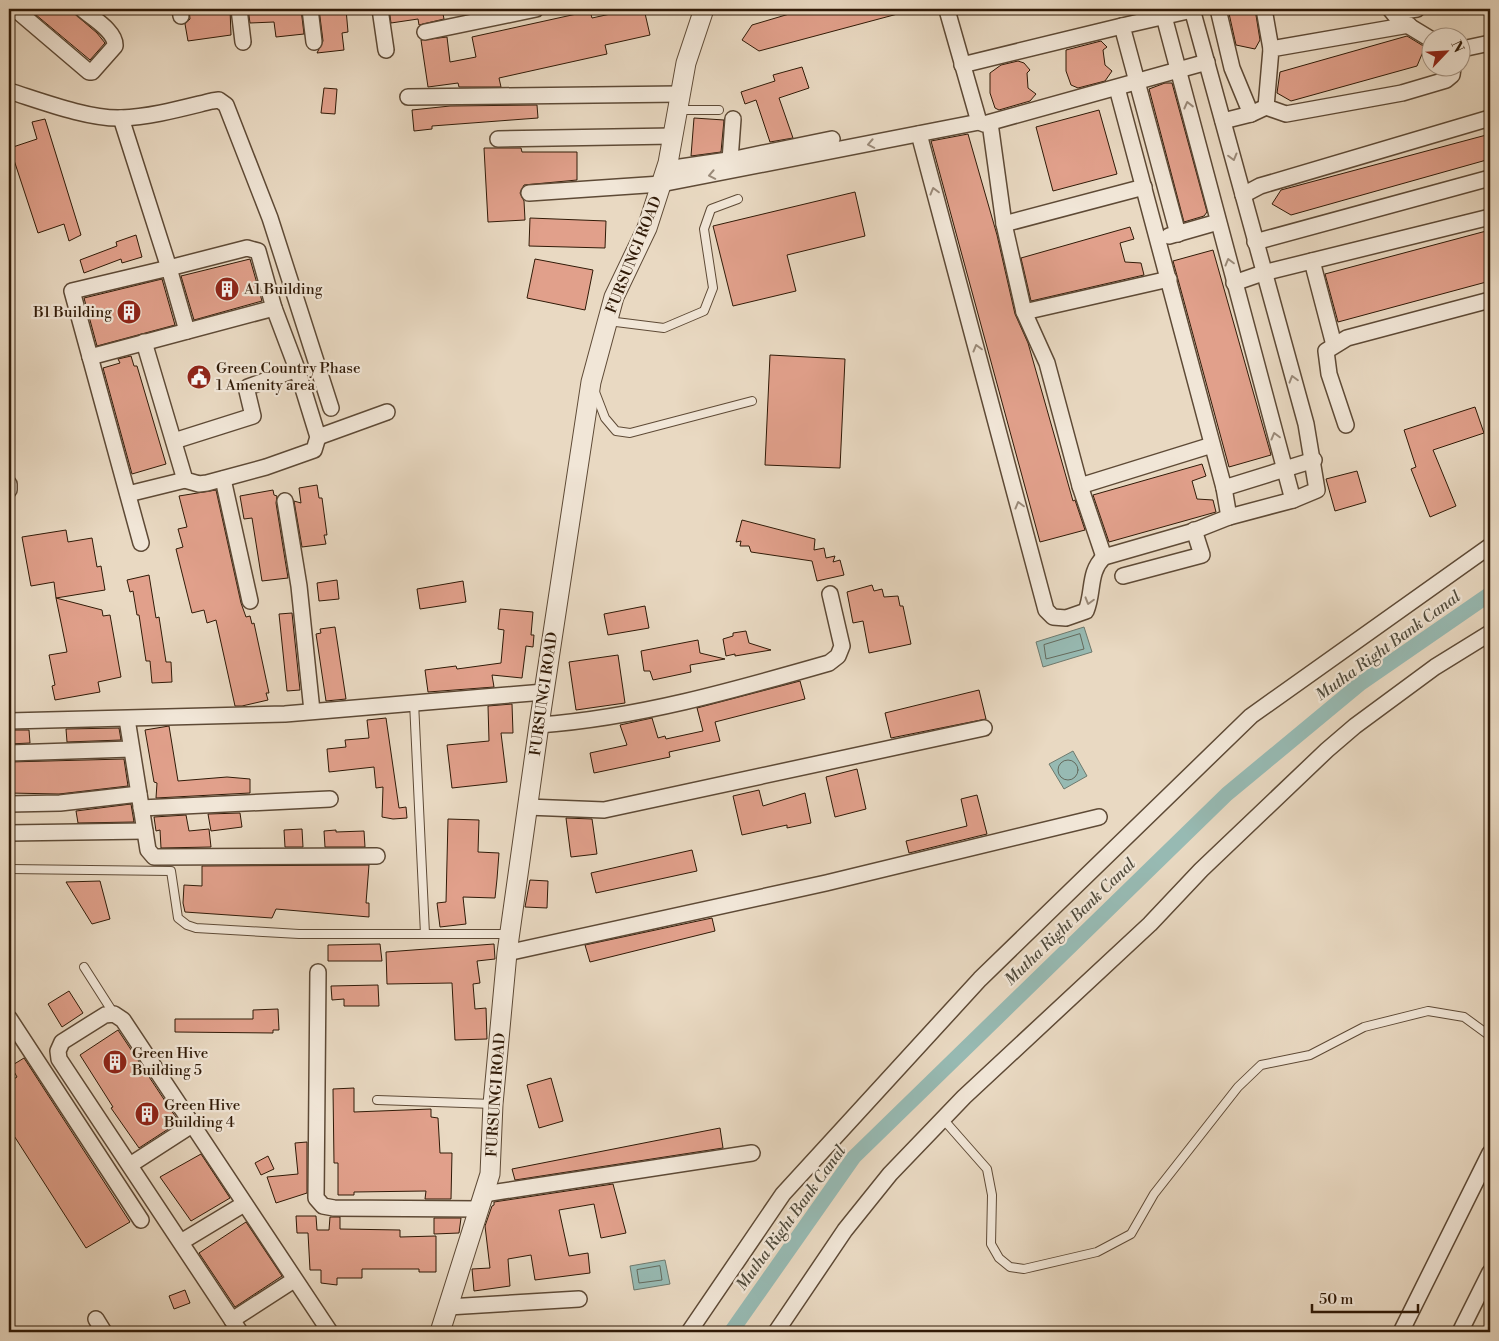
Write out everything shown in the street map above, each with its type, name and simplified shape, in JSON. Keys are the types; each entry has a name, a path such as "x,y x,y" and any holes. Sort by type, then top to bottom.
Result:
{"street":[{"path":"14,9 89,72 92,72 115,46 116,42 112,35 82,9"},
{"path":"239,9 243,42"},
{"path":"310,9 314,42"},
{"path":"380,9 386,50"},
{"path":"425,32 468,16 536,9"},
{"name":"FURSUNGI ROAD","path":"440,1332 490,1174 493,1104 507,953 539,725 591,382 614,297 647,228 664,177 686,63 704,9"},
{"path":"950,9 947,10 962,65 984,122 1024,312 1048,363 1080,486 1104,557"},
{"path":"919,134 1046,610 1052,617 1066,618 1086,610 1091,599 1092,577 1096,564 1104,557 1194,530 1229,517 1293,500 1317,490 1314,460 1306,424 1192,9 1163,13 1122,26 962,65"},
{"path":"1218,9 1232,68 1251,114"},
{"path":"1264,9 1271,50 1266,107"},
{"path":"1390,9 1399,20 1412,14"},
{"path":"1163,13 1293,500"},
{"path":"1271,50 1412,14"},
{"path":"1412,14 1423,28"},
{"path":"1122,26 1178,234"},
{"path":"1472,47 1490,43"},
{"path":"529,193 664,177 984,122 1117,88 1207,62"},
{"path":"1223,121 1251,114 1266,107 1286,114 1402,93 1448,78"},
{"path":"1117,88 1224,488 1229,517"},
{"path":"9,92 78,111 120,118 219,100 226,105 270,218 331,408"},
{"path":"408,97 679,102"},
{"path":"120,118 169,268 187,331"},
{"path":"1244,195 1260,186 1490,118"},
{"path":"730,160 733,119"},
{"path":"498,139 673,136"},
{"path":"664,177 730,160 832,139"},
{"path":"1255,242 1490,178"},
{"path":"1004,224 1144,186"},
{"path":"1234,283 1263,273 1490,217"},
{"path":"1158,239 1218,222"},
{"path":"128,494 185,480 199,484 223,479 311,452 317,445 318,437 297,369 274,308 260,255 256,249 247,248 72,292 141,542"},
{"path":"1312,261 1334,345"},
{"path":"1024,312 1169,279"},
{"path":"1346,425 1326,359 1326,351 1347,338 1490,300"},
{"path":"90,357 274,308"},
{"path":"144,342 185,480"},
{"path":"174,441 253,416 248,387 297,369"},
{"path":"318,437 387,412"},
{"path":"1080,486 1212,445"},
{"path":"1224,488 1314,460"},
{"path":"223,479 250,601"},
{"path":"9,484 9,490"},
{"path":"286,501 299,586 312,711"},
{"path":"1123,576 1202,555 1194,530"},
{"path":"689,1332 783,1194 987,972 1251,716 1490,546"},
{"path":"539,725 587,722 737,688 829,662 838,656 842,646 830,594"},
{"path":"776,1332 845,1230 890,1174 943,1119 1150,924 1201,870 1327,750 1355,726 1436,667 1490,633"},
{"path":"9,721 128,719 312,711 544,692"},
{"path":"128,719 131,749 148,850 154,857 377,856"},
{"path":"527,807 604,810 984,728"},
{"path":"9,753 131,749"},
{"path":"9,804 330,799"},
{"path":"507,953 826,883 1099,817"},
{"path":"9,833 145,831"},
{"path":"318,972 316,1198 323,1206 334,1208 481,1201 752,1153"},
{"path":"294,1280 236,1326 59,1059 58,1051 62,1042 105,1014 114,1014 122,1020 330,1332"},
{"path":"9,1018 14,1038 140,1220"},
{"path":"130,1165 192,1125"},
{"path":"1401,1332 1490,1153"},
{"path":"181,1242 244,1204"},
{"path":"1460,1332 1490,1272"},
{"path":"448,1307 579,1299"},
{"path":"96,1318 104,1332"}],"lane":[{"path":"679,102 719,110"},
{"path":"608,321 664,328 704,311 713,288 704,230 711,209 738,199"},
{"path":"591,382 606,418 616,431 630,432 650,428 752,401"},
{"path":"414,702 425,934"},
{"path":"9,869 171,871 178,918 187,925 196,928 299,934 510,934"},
{"path":"84,967 114,1014"},
{"path":"943,1119 973,1150 987,1169 992,1195 991,1244 1000,1258 1010,1267 1024,1269 1097,1252 1131,1234 1154,1194 1238,1087 1261,1065 1310,1055 1364,1027 1428,1011 1464,1016 1490,1036"},
{"path":"377,1100 493,1104"}],"water":[{"path":"1084,627 1092,652 1043,667 1036,642"},
{"path":"1073,751 1087,776 1064,789 1049,764"},
{"path":"665,1260 670,1284 634,1290 630,1266"}],"building":[{"path":"29,9 69,9 97,33 105,43 90,60"},
{"path":"189,9 230,9 231,35 188,41 185,24 190,19"},
{"path":"248,9 301,9 304,34 276,37 274,22 250,23"},
{"path":"319,9 346,9 348,32 342,33 344,50 317,53 323,41"},
{"path":"389,9 442,9 444,19 419,25 418,19 391,23"},
{"path":"614,9 644,9 650,35 605,45 607,54 499,78 501,87 459,87 458,83 428,87 421,40 447,37 450,62 476,57 472,37 590,11 592,18 615,13"},
{"path":"806,9 904,9 905,12 759,51 742,40 752,25"},
{"path":"1228,9 1255,9 1260,40 1255,49 1236,45"},
{"path":"1407,36 1422,45 1422,54 1417,66 1291,101 1277,93 1280,72"},
{"path":"1101,41 1107,47 1103,50 1105,65 1112,71 1105,81 1078,88 1071,85 1066,71 1066,50"},
{"path":"1018,61 1024,63 1030,70 1027,73 1028,88 1036,94 1030,101 999,110 995,108 990,93 990,73 1001,65"},
{"path":"802,67 809,88 779,98 793,138 770,142 756,100 745,104 741,92 775,81 773,75"},
{"path":"1165,83 1172,83 1207,212 1204,216 1184,222 1149,89"},
{"path":"324,88 337,89 335,114 321,113"},
{"path":"537,105 538,118 432,126 432,129 414,131 412,110 450,106"},
{"path":"1099,110 1117,174 1053,191 1036,127"},
{"path":"694,118 724,120 721,152 691,156"},
{"path":"45,119 81,235 69,241 64,224 38,233 10,148 37,139 32,122"},
{"path":"968,134 997,235 1015,314 1028,343 1073,501 1075,500 1085,530 1040,542 931,141"},
{"path":"1490,134 1490,159 1291,215 1272,204 1281,190"},
{"path":"484,148 521,148 522,152 577,152 577,180 524,185 520,193 524,201 525,220 488,222"},
{"path":"855,192 865,236 787,255 796,291 733,306 713,226"},
{"path":"530,218 606,221 605,248 529,246"},
{"path":"1130,227 1134,239 1120,243 1125,262 1141,263 1144,275 1031,301 1021,258"},
{"path":"1490,230 1490,281 1338,322 1325,274"},
{"path":"136,235 142,257 122,263 121,259 84,273 80,260 117,246 116,242"},
{"path":"1213,250 1271,455 1229,467 1173,261"},
{"name":"A1 Building","path":"250,259 262,301 194,320 181,276"},
{"path":"535,259 593,270 585,310 527,298"},
{"name":"B1 Building","path":"162,279 175,325 97,346 84,298"},
{"path":"770,355 845,359 840,468 765,465"},
{"path":"131,356 134,366 137,366 166,464 132,474 103,368 120,363 118,359"},
{"path":"1475,407 1484,433 1433,450 1456,506 1430,517 1411,469 1416,467 1404,430"},
{"path":"1202,464 1206,476 1192,481 1197,499 1213,500 1216,512 1109,542 1093,495"},
{"path":"1357,471 1366,502 1335,511 1326,479"},
{"path":"317,485 319,498 322,498 327,535 324,535 326,544 302,547 294,501 301,503 299,488"},
{"path":"216,490 241,603 246,617 250,616 252,624 254,623 269,693 266,693 268,700 242,706 235,706 216,620 207,623 204,610 192,613 176,549 183,547 178,529 187,527 179,496"},
{"path":"273,490 274,495 277,496 276,503 288,578 262,581 252,518 244,519 240,496"},
{"path":"742,520 815,539 814,550 824,548 826,558 835,556 833,562 840,560 844,575 817,581 812,561 751,552 749,546 740,546 741,541 736,542"},
{"path":"66,530 68,542 92,538 97,567 101,566 105,590 56,598 54,582 31,586 22,537"},
{"path":"149,575 156,618 159,617 166,662 171,662 172,682 152,683 150,661 146,661 139,615 137,615 133,591 130,592 127,580"},
{"path":"337,580 339,599 319,601 317,583"},
{"path":"463,581 466,602 420,609 417,589"},
{"path":"872,585 874,591 882,589 884,597 898,596 900,606 903,606 911,644 869,653 863,621 853,623 847,592"},
{"path":"56,598 102,610 103,616 110,615 121,677 98,682 100,692 55,700 52,686 55,685 49,655 67,652"},
{"path":"645,606 649,628 608,635 604,614"},
{"path":"500,609 533,612 531,635 534,635 533,647 526,646 522,678 492,675 494,687 428,692 425,670 456,666 457,669 501,663 504,630 498,629"},
{"path":"292,613 300,690 287,691 279,614"},
{"path":"335,627 346,699 326,701 316,634 321,633 320,629"},
{"path":"746,631 749,643 771,650 726,656 723,639 733,636 733,633"},
{"path":"698,640 700,653 725,659 690,665 691,672 653,680 650,671 644,671 641,651"},
{"path":"618,655 625,703 576,710 569,662"},
{"path":"800,681 805,699 715,722 720,741 669,752 670,757 594,773 590,753 627,745 620,725 652,718 658,738 665,736 666,739 703,731 697,708"},
{"path":"979,690 986,719 891,738 885,713"},
{"path":"512,704 513,733 501,733 507,782 452,788 447,745 489,741 488,706"},
{"path":"386,718 399,808 406,807 407,818 393,819 382,817 383,787 376,788 374,767 329,772 327,749 346,747 345,740 369,738 367,720"},
{"path":"169,726 178,781 227,777 250,779 250,793 156,798 157,783 154,782 145,730"},
{"path":"119,728 121,740 67,742 66,729"},
{"path":"9,730 29,730 30,743 9,744"},
{"path":"124,759 128,786 59,794 9,793 9,762"},
{"path":"857,769 866,809 835,817 826,777"},
{"path":"759,790 763,806 805,793 811,823 787,828 787,825 742,835 733,796"},
{"path":"977,795 987,834 909,853 906,841 967,826 961,799"},
{"path":"131,804 134,822 78,823 76,811"},
{"path":"240,813 242,827 211,831 208,814"},
{"path":"186,815 189,831 209,829 211,847 161,848 160,830 156,831 154,817"},
{"path":"566,818 592,819 597,854 571,857"},
{"path":"448,819 479,820 478,852 499,853 495,898 463,897 466,924 440,927 437,903 446,902"},
{"path":"302,829 303,847 285,847 284,830"},
{"path":"336,830 336,832 364,831 365,847 325,847 324,831"},
{"path":"692,850 697,871 596,893 591,873"},
{"path":"369,865 366,903 369,903 369,917 276,909 272,918 185,912 183,903 184,885 202,886 202,866"},
{"path":"530,880 548,881 547,908 525,907"},
{"path":"100,881 110,919 92,924 66,882"},
{"path":"712,918 715,931 590,962 585,945"},
{"path":"380,944 382,961 328,961 328,945"},
{"path":"494,944 495,959 477,961 480,983 473,984 475,1009 486,1008 487,1039 455,1040 452,983 387,984 386,952"},
{"path":"378,985 379,1006 344,1006 344,999 332,1000 331,986"},
{"path":"69,991 83,1013 62,1027 48,1004"},
{"path":"278,1009 279,1030 273,1030 273,1033 175,1032 175,1019 253,1019 253,1010"},
{"path":"118,1030 179,1122 139,1148 111,1108 113,1107 80,1055"},
{"path":"24,1058 130,1222 86,1248 9,1128 9,1082 17,1077 11,1066"},
{"path":"551,1078 563,1121 539,1128 527,1085"},
{"path":"354,1088 354,1112 431,1109 431,1117 438,1118 440,1153 452,1153 451,1199 425,1199 426,1191 354,1192 354,1195 338,1195 338,1163 334,1163 333,1089"},
{"path":"720,1128 723,1148 515,1180 512,1169"},
{"path":"307,1142 307,1193 276,1203 267,1177 298,1174 295,1143"},
{"path":"201,1154 230,1198 191,1221 160,1177"},
{"path":"268,1156 274,1169 261,1175 255,1163"},
{"path":"613,1184 626,1233 601,1238 594,1204 559,1210 569,1256 588,1253 590,1273 535,1280 531,1255 508,1259 510,1286 474,1291 472,1269 490,1268 485,1226 494,1202"},
{"path":"296,1216 316,1216 317,1230 329,1230 330,1217 340,1217 340,1229 400,1230 400,1237 436,1236 436,1272 419,1272 419,1269 362,1269 362,1278 337,1278 337,1285 321,1283 321,1270 310,1270 308,1233 297,1233"},
{"path":"434,1218 461,1218 459,1233 434,1234"},
{"path":"246,1222 282,1276 235,1307 199,1253"},
{"path":"185,1290 190,1303 174,1309 169,1296"}],"waterway":[{"name":"Mutha Right Bank Canal","path":"731,1332 854,1157 1227,794 1361,683 1490,594"}],"place":[{"name":"A1 Building","path":"227,289"},
{"name":"B1 Building","path":"129,312"},
{"name":"Green Country Phase 1 Amenity area","path":"199,377"},
{"name":"Green Hive Building 5","path":"115,1062"},
{"name":"Green Hive Building 4","path":"147,1114"}]}
